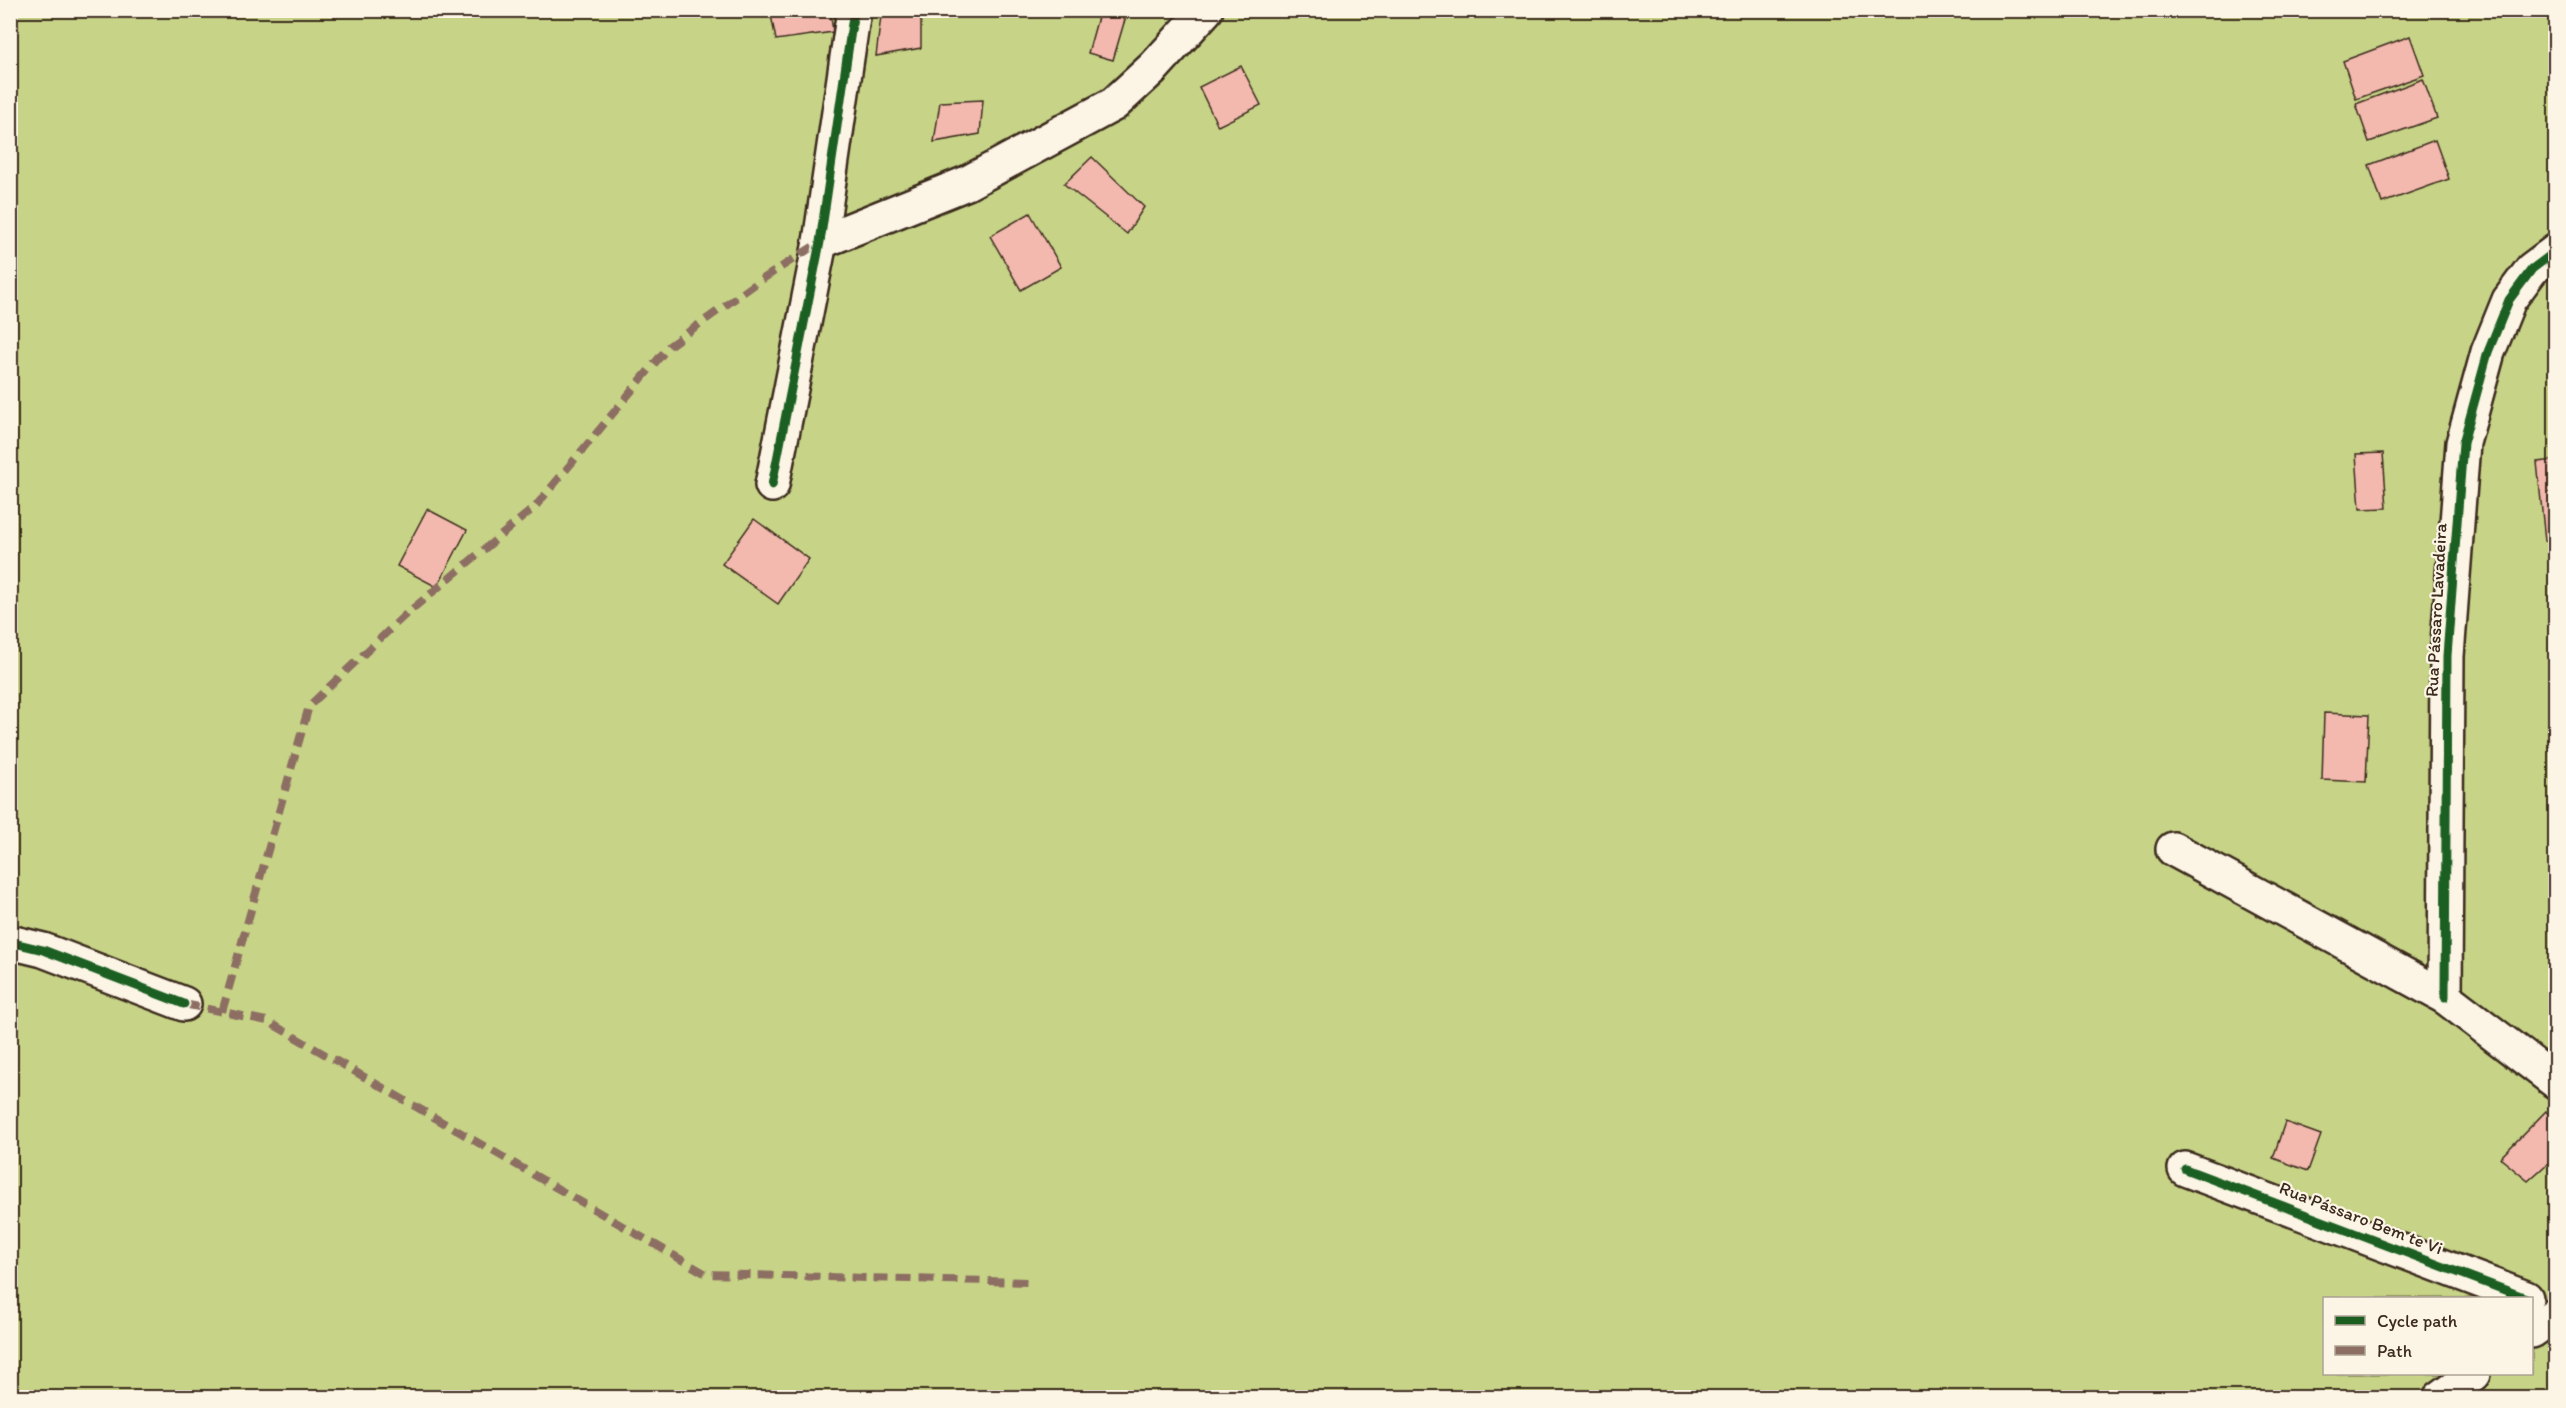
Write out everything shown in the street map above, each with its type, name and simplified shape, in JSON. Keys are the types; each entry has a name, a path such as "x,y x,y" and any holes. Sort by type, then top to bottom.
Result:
{"street":[{"path":"772,485 820,242 854,10"},
{"path":"820,242 967,183 1113,104 1154,67 1206,10"},
{"name":"Rua Pássaro Lavadeira","path":"2445,997 2447,656 2463,443 2488,352 2509,300 2532,269 2556,251"},
{"path":"2173,849 2445,997 2556,1082"},
{"path":"10,942 43,950 184,1004"},
{"name":"Rua Pássaro Bem te Vi","path":"2185,1169 2521,1297"},
{"path":"2533,1301 2556,1312 2533,1330"},
{"path":"2440,1398 2472,1375"}],"green space":[{"path":"10,11 2555,11 2555,1397 11,1397"}],"building":[{"path":"770,10 830,10 833,32 776,40"},
{"path":"882,10 948,10 881,16"},
{"path":"1100,10 1126,16 1113,60 1088,53"},
{"path":"921,14 921,48 876,56 881,16"},
{"path":"2410,36 2424,75 2356,99 2343,61"},
{"path":"1241,66 1261,105 1218,126 1199,87"},
{"path":"2423,79 2437,118 2369,142 2356,104"},
{"path":"983,100 980,134 934,142 940,102"},
{"path":"2435,140 2449,179 2382,203 2369,165"},
{"path":"1092,157 1144,207 1127,234 1064,184"},
{"path":"1030,213 1061,267 1021,290 990,236"},
{"path":"2383,453 2387,508 2360,509 2356,454"},
{"path":"2556,460 2556,540 2545,541 2537,462"},
{"path":"427,509 467,530 437,587 397,566"},
{"path":"754,519 809,559 778,604 722,564"},
{"path":"2324,713 2369,715 2366,782 2322,780"},
{"path":"2546,1111 2556,1124 2556,1156 2528,1181 2500,1158"},
{"path":"2285,1122 2321,1135 2308,1171 2273,1158"}],"marked path":[{"path":"222,1012 309,706 405,615 535,507 669,346 758,282 820,242"},
{"path":"184,1004 267,1021 706,1274 1027,1282"}],"cycle path":[{"path":"772,485 820,242 854,10"},
{"path":"2445,997 2447,656 2463,443 2488,352 2509,300 2532,269 2556,251"},
{"path":"10,942 43,950 184,1004"},
{"path":"2185,1169 2523,1297"}]}
